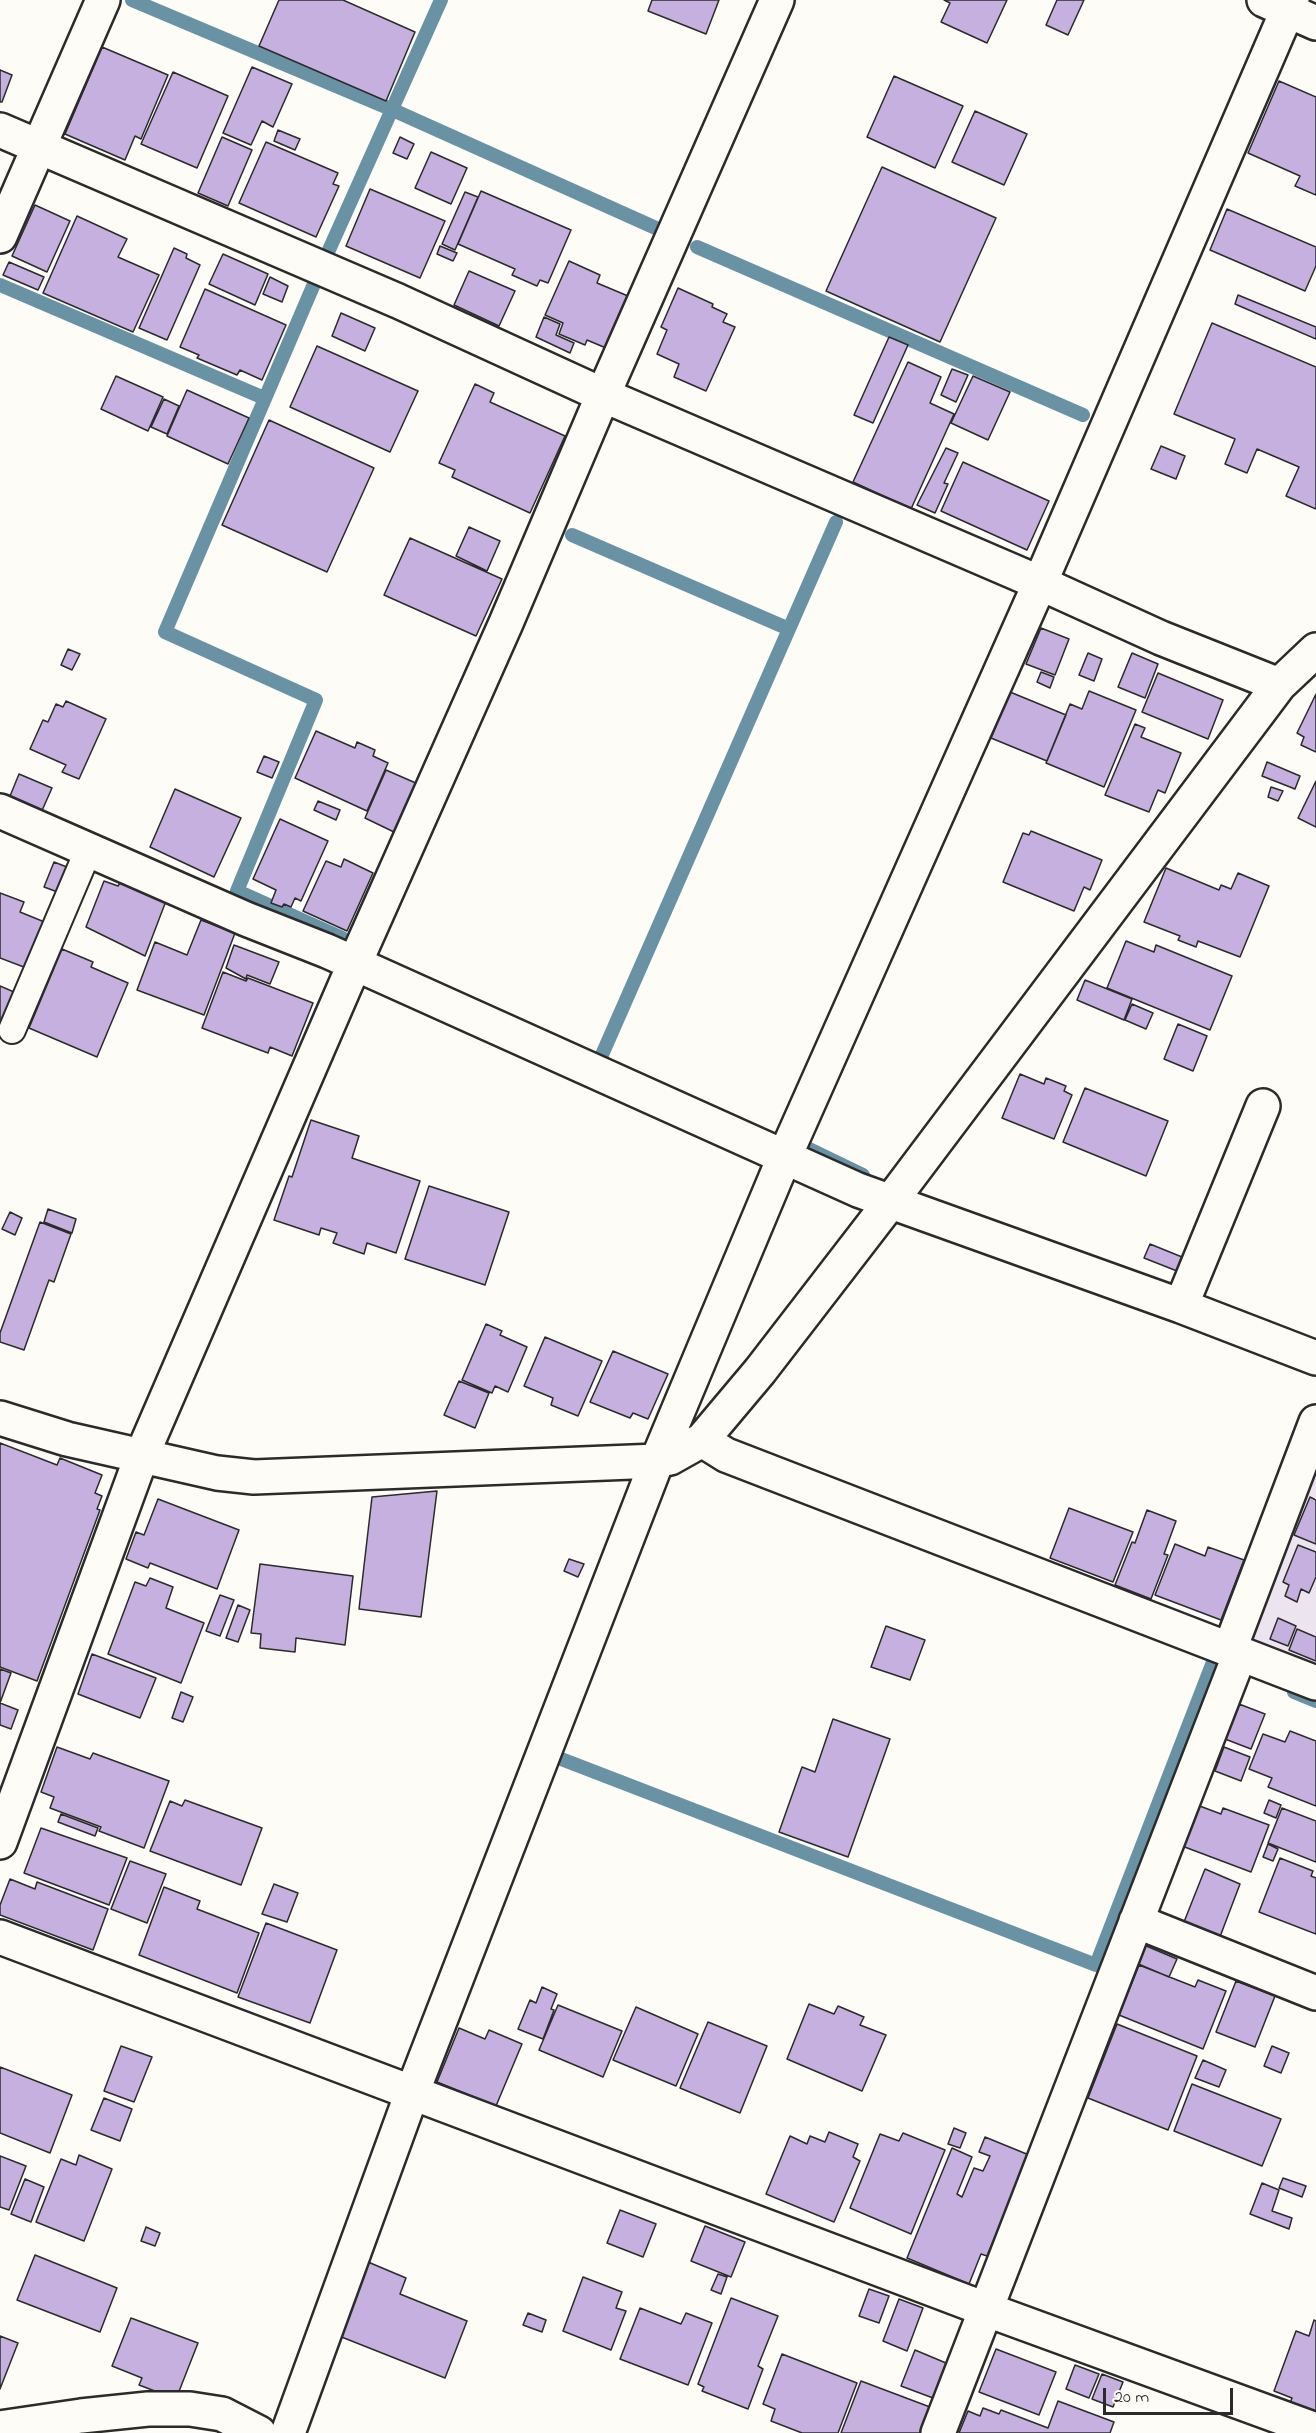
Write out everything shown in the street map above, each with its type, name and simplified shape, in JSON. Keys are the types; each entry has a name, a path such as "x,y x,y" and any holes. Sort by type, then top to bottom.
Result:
{"street":[{"path":"0,236 103,0"},
{"path":"0,1842 142,1455 354,964 506,623 603,395 777,0"},
{"path":"288,2433 412,2093 657,1461 784,1158 1040,583 1290,8"},
{"path":"0,130 398,301 603,395 1040,583 1161,638 1279,685"},
{"path":"0,1418 67,1439 217,1473 254,1477 657,1461 670,1458 702,1440 760,1371 891,1201 1279,685 1316,650"},
{"path":"0,811 246,919 327,951 858,1190 1181,1306 1316,1358"},
{"path":"1181,1306 1263,1106"},
{"path":"938,2433 1236,1664 1234,1638 1316,1422"},
{"path":"702,1440 726,1455 1236,1650 1316,1683"},
{"path":"1136,1921 1316,1993"},
{"path":"0,1937 985,2309 1316,2430"},
{"path":"0,2428 148,2409 190,2409 222,2414 259,2433"}],"lane":[{"path":"12,1030 88,851"}],"shaded area":[{"path":"1316,1464 1316,1664 1250,1638"}],"building":[{"path":"279,0 343,0 415,32 386,101 259,46"},
{"path":"652,0 719,0 706,34 648,11"},
{"path":"944,0 1007,0 987,43 941,22 950,3"},
{"path":"1057,0 1084,0 1068,35 1046,25"},
{"path":"102,47 168,75 141,139 135,136 125,160 65,134"},
{"path":"252,67 292,84 273,127 262,121 251,145 223,133"},
{"path":"0,70 12,75 2,102 0,102"},
{"path":"173,72 228,96 197,168 141,144"},
{"path":"894,76 963,106 935,168 867,137"},
{"path":"1279,81 1316,97 1316,195 1295,186 1300,176 1248,153"},
{"path":"975,111 1027,134 1004,185 952,162"},
{"path":"278,130 300,139 295,150 274,141"},
{"path":"222,137 252,150 228,206 198,193"},
{"path":"400,137 414,144 407,159 393,153"},
{"path":"266,142 338,173 333,184 339,186 316,237 239,203"},
{"path":"431,152 467,168 451,204 415,188"},
{"path":"882,167 996,218 940,342 826,291"},
{"path":"370,189 445,221 420,278 346,246"},
{"path":"481,191 571,230 548,283 540,280 537,286 512,275 515,269 458,244"},
{"path":"465,192 478,197 455,250 442,244"},
{"path":"35,205 70,221 47,272 12,256"},
{"path":"1227,209 1316,247 1316,266 1305,291 1210,250"},
{"path":"77,216 127,239 118,257 159,275 133,332 43,293"},
{"path":"440,246 457,253 453,261 437,254"},
{"path":"174,248 187,254 186,258 200,265 167,340 139,328"},
{"path":"223,254 268,274 255,305 209,284"},
{"path":"569,261 600,275 597,283 628,296 606,348 587,340 585,345 559,334 563,323 545,315"},
{"path":"9,262 44,277 38,290 3,275"},
{"path":"469,271 515,291 499,326 454,305"},
{"path":"270,277 288,286 282,302 263,294"},
{"path":"678,288 713,304 712,307 727,314 723,322 735,327 706,391 674,377 679,364 657,354 667,330 661,327"},
{"path":"205,289 286,325 262,380 240,370 237,375 197,358 199,355 180,347"},
{"path":"1238,295 1316,327 1316,339 1235,304"},
{"path":"341,313 375,328 365,351 332,336"},
{"path":"544,317 560,324 556,335 574,343 570,353 536,337"},
{"path":"1212,323 1316,367 1316,509 1286,496 1299,467 1257,449 1247,473 1225,464 1235,439 1174,414"},
{"path":"889,337 908,345 873,423 854,415"},
{"path":"317,346 418,391 390,452 290,407"},
{"path":"908,362 941,377 930,403 954,414 911,509 853,482"},
{"path":"952,369 968,375 956,402 941,395"},
{"path":"116,376 163,397 148,431 101,409"},
{"path":"973,376 1010,392 988,440 951,423"},
{"path":"475,384 494,393 490,402 565,436 530,513 452,477 455,470 439,463"},
{"path":"187,390 249,418 228,464 167,436"},
{"path":"164,399 179,406 167,434 151,427"},
{"path":"269,420 374,468 327,572 222,525"},
{"path":"1161,446 1185,456 1176,479 1151,469"},
{"path":"946,448 958,453 944,483 948,484 935,513 917,505"},
{"path":"963,462 1049,501 1027,550 941,511"},
{"path":"469,527 500,541 487,571 456,556"},
{"path":"410,538 502,579 476,636 384,595"},
{"path":"1041,628 1069,639 1055,675 1026,664"},
{"path":"68,649 80,654 72,670 61,665"},
{"path":"1088,653 1102,659 1094,681 1079,675"},
{"path":"1132,653 1158,664 1145,698 1118,687"},
{"path":"1041,672 1054,677 1050,688 1037,682"},
{"path":"1158,673 1223,700 1208,739 1142,712"},
{"path":"1089,691 1136,710 1104,787 1046,763 1070,704 1082,709"},
{"path":"1010,692 1066,715 1047,761 991,738"},
{"path":"1316,694 1316,752 1301,745 1304,737 1297,733"},
{"path":"66,701 106,719 79,779 62,772 66,765 30,749 43,720 48,722 56,704 63,707"},
{"path":"1135,724 1145,728 1141,737 1181,753 1165,793 1158,790 1149,812 1105,795"},
{"path":"316,731 355,748 357,742 375,750 373,756 388,763 367,811 295,778"},
{"path":"264,756 279,762 272,778 257,772"},
{"path":"1267,762 1300,776 1295,789 1262,776"},
{"path":"386,770 418,784 396,833 365,818"},
{"path":"19,774 52,788 40,815 8,801"},
{"path":"1316,781 1316,827 1298,818"},
{"path":"1271,787 1283,791 1278,801 1268,797"},
{"path":"175,789 241,818 214,877 150,847"},
{"path":"318,801 340,810 336,820 314,810"},
{"path":"280,819 328,841 301,901 295,898 291,907 271,903 276,890 253,879"},
{"path":"1031,831 1102,860 1090,890 1084,887 1074,911 1003,882 1023,833 1029,835"},
{"path":"344,859 373,873 347,931 303,911 326,861 341,867"},
{"path":"54,862 72,869 63,894 44,887"},
{"path":"1166,868 1219,890 1221,885 1231,889 1238,873 1269,886 1240,957 1198,941 1196,947 1178,940 1180,936 1144,922"},
{"path":"104,881 118,886 120,883 166,901 145,956 86,927"},
{"path":"0,893 24,902 20,912 47,923 29,969 0,958"},
{"path":"201,920 235,933 204,1015 137,990 155,942 187,955"},
{"path":"1126,941 1154,952 1156,945 1232,976 1210,1030 1107,988"},
{"path":"234,945 279,962 270,984 247,975 246,979 226,968"},
{"path":"62,949 93,962 91,967 128,983 97,1057 29,1028"},
{"path":"223,972 246,981 248,978 313,1003 292,1056 270,1047 268,1053 202,1028"},
{"path":"1085,980 1132,999 1124,1020 1077,1000"},
{"path":"0,986 14,992 0,1029"},
{"path":"1132,1004 1153,1013 1146,1029 1125,1020"},
{"path":"1178,1024 1207,1036 1193,1071 1164,1059"},
{"path":"1020,1074 1044,1084 1046,1078 1066,1086 1064,1091 1072,1095 1054,1139 1002,1118"},
{"path":"1085,1088 1168,1121 1146,1176 1063,1142"},
{"path":"311,1120 359,1136 352,1158 420,1181 396,1253 367,1243 364,1254 333,1243 337,1233 321,1228 319,1235 274,1220 289,1176 292,1177"},
{"path":"429,1186 509,1212 485,1285 405,1259"},
{"path":"48,1209 76,1219 72,1233 44,1222"},
{"path":"10,1212 22,1218 15,1235 2,1229"},
{"path":"40,1222 71,1234 54,1282 49,1280 24,1350 0,1342 0,1333"},
{"path":"1150,1244 1182,1257 1177,1271 1144,1258"},
{"path":"486,1324 502,1331 500,1335 527,1347 508,1392 495,1386 492,1393 462,1380"},
{"path":"545,1337 602,1361 578,1416 551,1405 553,1398 524,1386"},
{"path":"613,1351 668,1374 648,1419 633,1413 630,1418 590,1402"},
{"path":"459,1381 489,1393 475,1428 444,1415"},
{"path":"0,1443 57,1465 60,1458 102,1475 95,1493 102,1496 97,1509 100,1510 37,1681 0,1667"},
{"path":"437,1491 421,1617 359,1609 372,1497"},
{"path":"1310,1497 1316,1500 1316,1544 1294,1535"},
{"path":"158,1499 239,1530 217,1589 150,1563 148,1568 126,1559 136,1532 144,1535"},
{"path":"1069,1508 1133,1532 1113,1582 1050,1558"},
{"path":"1147,1510 1176,1521 1164,1554 1168,1555 1151,1599 1115,1585 1132,1542 1135,1543"},
{"path":"1175,1544 1205,1556 1208,1547 1244,1560 1221,1620 1155,1595"},
{"path":"1298,1545 1316,1552 1316,1577 1309,1593 1301,1589 1297,1602 1285,1596 1289,1585 1283,1582"},
{"path":"569,1559 584,1564 578,1577 564,1571"},
{"path":"260,1564 353,1576 345,1645 296,1638 295,1652 260,1648 261,1634 251,1633"},
{"path":"150,1578 173,1587 166,1608 204,1623 181,1683 108,1654 135,1582 146,1586"},
{"path":"220,1595 234,1600 220,1636 206,1631"},
{"path":"238,1605 250,1610 238,1642 226,1638"},
{"path":"1278,1618 1296,1626 1288,1646 1270,1639"},
{"path":"886,1626 925,1640 910,1680 871,1667"},
{"path":"1297,1629 1316,1637 1316,1661 1289,1650"},
{"path":"92,1654 156,1678 140,1718 78,1694"},
{"path":"0,1669 11,1673 0,1703"},
{"path":"181,1692 193,1697 183,1722 172,1718"},
{"path":"0,1703 18,1710 11,1729 0,1725"},
{"path":"1239,1704 1265,1714 1251,1749 1225,1739"},
{"path":"833,1719 890,1739 848,1857 779,1832 802,1767 815,1772"},
{"path":"1290,1731 1316,1741 1316,1806 1268,1787 1272,1778 1249,1769 1263,1734 1285,1742"},
{"path":"57,1747 90,1759 93,1753 169,1781 144,1848 99,1831 101,1827 50,1808 54,1797 41,1792"},
{"path":"1224,1747 1250,1757 1241,1781 1215,1771"},
{"path":"185,1800 262,1828 241,1885 150,1851 170,1801 182,1806"},
{"path":"1269,1800 1281,1805 1276,1818 1264,1813"},
{"path":"1197,1805 1221,1814 1223,1808 1269,1825 1251,1872 1182,1846"},
{"path":"1282,1808 1316,1821 1316,1862 1268,1843"},
{"path":"61,1814 98,1828 95,1836 58,1822"},
{"path":"41,1828 127,1858 109,1905 24,1873"},
{"path":"1268,1844 1278,1849 1273,1861 1263,1857"},
{"path":"1280,1858 1313,1871 1311,1876 1316,1878 1316,1934 1259,1912"},
{"path":"130,1861 166,1874 147,1923 111,1909"},
{"path":"1205,1869 1240,1884 1218,1942 1182,1927"},
{"path":"10,1879 35,1889 37,1882 108,1909 93,1950 0,1915 0,1905"},
{"path":"274,1884 298,1893 287,1922 262,1914"},
{"path":"164,1887 200,1901 197,1909 259,1933 237,1993 139,1955"},
{"path":"266,1923 337,1950 310,2023 238,1997"},
{"path":"1144,1945 1177,1959 1169,1977 1136,1963"},
{"path":"1139,1965 1195,1987 1198,1980 1226,1991 1203,2049 1119,2015"},
{"path":"1236,1981 1275,1996 1255,2047 1216,2032"},
{"path":"542,1987 557,1994 551,2009 554,2010 543,2039 518,2029 530,2000 536,2003"},
{"path":"809,2004 834,2014 838,2006 864,2017 860,2025 886,2035 862,2091 787,2059"},
{"path":"558,2005 622,2031 603,2077 539,2050"},
{"path":"636,2007 698,2034 676,2086 613,2060"},
{"path":"708,2022 767,2046 740,2113 680,2088"},
{"path":"1117,2024 1197,2056 1168,2130 1088,2098"},
{"path":"459,2028 485,2039 489,2030 522,2044 496,2106 437,2082"},
{"path":"121,2046 152,2057 134,2102 104,2091"},
{"path":"1272,2046 1289,2053 1281,2073 1264,2066"},
{"path":"1203,2060 1226,2070 1219,2087 1195,2078"},
{"path":"0,2067 72,2095 50,2153 0,2133"},
{"path":"1192,2084 1281,2119 1262,2166 1174,2131"},
{"path":"104,2098 132,2109 120,2141 91,2130"},
{"path":"954,2128 966,2133 960,2148 948,2144"},
{"path":"829,2132 858,2144 853,2157 860,2161 834,2222 766,2194 790,2136 807,2144 810,2136 825,2142"},
{"path":"903,2133 945,2150 911,2234 850,2208 880,2134 899,2141"},
{"path":"985,2137 1029,2155 987,2256 981,2254 969,2284 907,2258 952,2148 972,2157 957,2194 962,2197 974,2168 983,2171 990,2156 979,2152"},
{"path":"79,2155 112,2169 84,2241 36,2222 61,2159 76,2165"},
{"path":"0,2156 26,2166 9,2210 0,2207"},
{"path":"1283,2178 1306,2186 1302,2197 1279,2188"},
{"path":"25,2179 44,2187 31,2222 11,2214"},
{"path":"1262,2183 1279,2190 1272,2211 1292,2218 1289,2229 1250,2214"},
{"path":"620,2210 656,2224 643,2257 607,2243"},
{"path":"705,2226 745,2242 731,2277 691,2261"},
{"path":"146,2227 160,2233 155,2246 141,2241"},
{"path":"35,2255 117,2288 100,2332 17,2300"},
{"path":"368,2262 406,2278 400,2294 467,2321 445,2378 339,2336"},
{"path":"718,2274 727,2277 721,2294 711,2290"},
{"path":"583,2277 622,2292 616,2308 626,2311 611,2350 563,2331"},
{"path":"869,2289 889,2296 879,2323 859,2316"},
{"path":"731,2298 778,2316 758,2366 763,2369 748,2409 702,2391 704,2387 698,2384"},
{"path":"899,2299 923,2308 907,2351 883,2341"},
{"path":"640,2308 681,2324 686,2313 712,2323 688,2385 620,2359"},
{"path":"528,2313 546,2320 542,2332 523,2325"},
{"path":"131,2318 198,2343 176,2399 139,2385 142,2378 112,2366"},
{"path":"1314,2320 1316,2321 1316,2412 1290,2403 1292,2398 1274,2391 1296,2331 1309,2336"},
{"path":"0,2336 18,2343 0,2389"},
{"path":"996,2349 1056,2372 1039,2415 979,2392"},
{"path":"915,2350 946,2363 933,2398 901,2386"},
{"path":"782,2354 857,2383 838,2433 802,2433 771,2421 775,2409 763,2404"},
{"path":"1075,2365 1099,2374 1089,2398 1066,2389"},
{"path":"1102,2374 1123,2382 1113,2407 1092,2399"},
{"path":"861,2381 930,2407 920,2433 841,2433"},
{"path":"1058,2401 1114,2422 1110,2433 959,2433 968,2411 980,2416 983,2408 999,2414 1001,2410 1048,2428"}],"waterway":[{"path":"132,0 393,110 658,229"},
{"path":"329,250 441,0"},
{"path":"697,247 1083,415"},
{"path":"314,284 165,632 316,700 237,891 342,938"},
{"path":"0,285 264,398"},
{"path":"601,1057 836,522"},
{"path":"572,535 789,629"},
{"path":"803,1146 863,1175"},
{"path":"556,1757 1096,1965 1213,1662"},
{"path":"1294,1692 1316,1701"}]}
